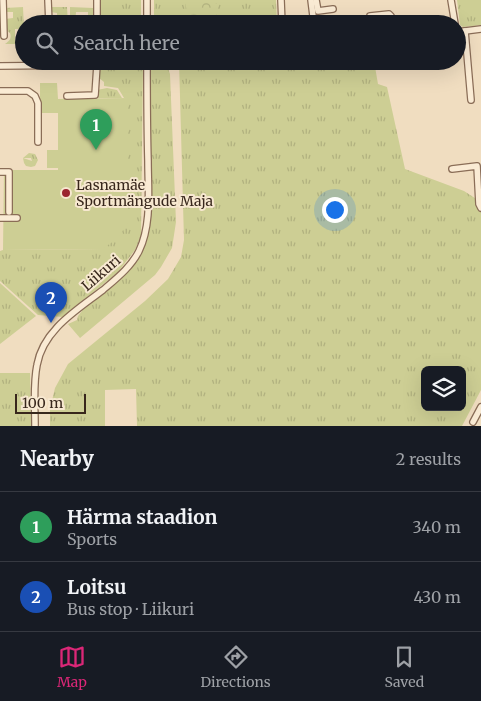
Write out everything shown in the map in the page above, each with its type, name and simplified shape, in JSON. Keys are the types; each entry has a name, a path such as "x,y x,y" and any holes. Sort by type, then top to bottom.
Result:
{"street":[{"path":"3,0 4,36"},
{"path":"48,0 48,15"},
{"path":"97,0 97,15"},
{"path":"147,0 147,15"},
{"path":"281,0 282,15"},
{"path":"311,0 313,15"},
{"path":"316,0 318,10 333,9"},
{"path":"450,0 453,15"},
{"path":"466,31 481,29"},
{"path":"466,42 471,100"},
{"path":"0,66 15,66"},
{"path":"68,96 95,95 97,70"},
{"name":"Liikuri","path":"36,426 36,368 45,341 59,325 128,268 138,253 144,238 148,208 147,70"},
{"path":"0,91 28,90 35,96 38,103 38,142"},
{"path":"452,169 477,166 479,204 481,208"},
{"path":"0,172 9,172 9,212"},
{"path":"0,218 17,218"},
{"path":"473,422 481,407"}],"green space":[{"path":"97,0 141,0 141,15 98,15"},
{"path":"154,0 276,0 277,15 154,15"},
{"path":"457,0 481,0 481,25 466,27 466,15 459,15"},
{"path":"185,1 218,4 217,15 187,15"},
{"path":"23,7 23,15 15,15 15,44 5,44 11,37 10,33 6,30 5,19 13,18 13,12 5,12 5,8"},
{"path":"50,7 67,7 67,15 57,15 57,13 51,12"},
{"path":"70,7 93,8 93,15 88,15 88,12 76,12 76,15 70,15"},
{"path":"99,70 143,70 141,236 135,250 118,272 63,317 38,315 0,281 0,251 102,249 128,98 124,98 118,88 104,86 104,82 99,78"},
{"path":"150,70 168,70 170,74 176,222 172,248 155,275 80,338 68,324 77,320 82,310 122,277 145,243"},
{"path":"179,70 376,70 378,84 387,87 405,169 464,191 481,202 481,390 462,426 137,426 136,389 105,390 105,426 50,426 50,409 55,388 68,364 145,301 168,279 181,257 184,240"},
{"name":"Lasnamäe Sportmängude Maja","path":"40,83 57,83 58,99 128,98 128,223 117,239 102,249 3,250 4,170 58,170 58,168 47,168 47,150 58,150 58,113 40,113"},
{"path":"107,88 117,90 122,98 97,98 97,90"},
{"path":"29,153 35,154 38,160 35,166 31,167 26,166 23,158"},
{"path":"0,283 36,316 0,344"},
{"path":"0,373 30,373 31,426 0,426"}],"place":[{"name":"Härma staadion","path":"96,150"},
{"name":"Lasnamäe Sportmängude Maja","path":"66,193"},
{"name":"Loitsu","path":"51,323"}]}
